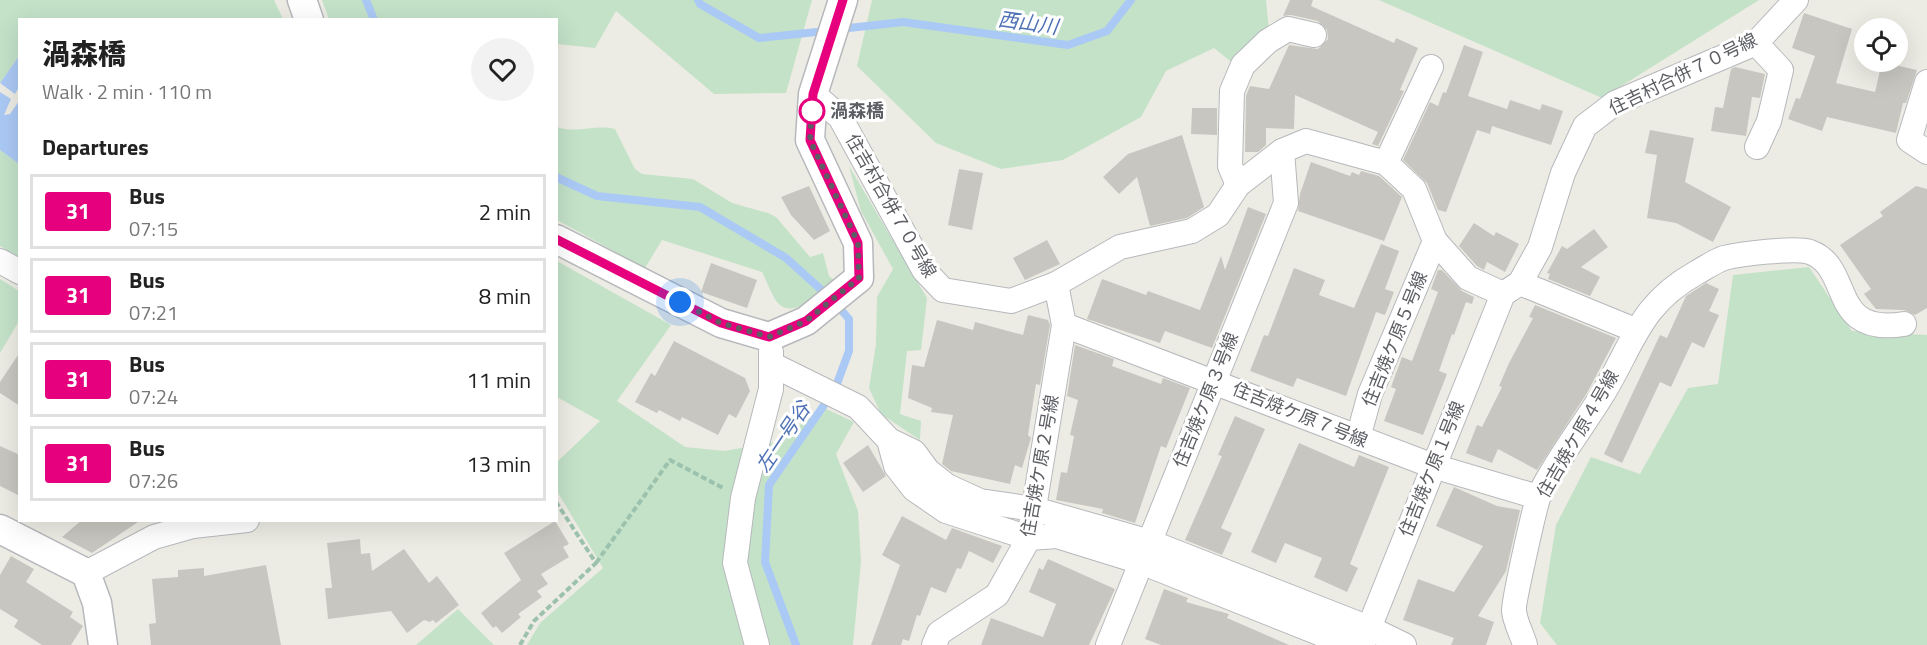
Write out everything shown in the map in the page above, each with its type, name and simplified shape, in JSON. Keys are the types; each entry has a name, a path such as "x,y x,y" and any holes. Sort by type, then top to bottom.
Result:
{"street":[{"path":"302,0 308,18"},
{"path":"757,645 735,563 743,498 771,389 771,351 859,278 858,243 810,140 815,88 843,0"},
{"name":"住吉村合併７０号線","path":"815,88 840,117 924,270 942,290 1011,301 1056,284 1120,247 1192,231 1218,215 1238,185 1282,151 1306,141 1386,163 1414,189 1435,241 1468,278 1511,289 1540,246 1563,173 1585,126 1615,103 1756,43 1796,0"},
{"path":"1238,185 1230,166 1232,92 1243,65 1268,41 1288,29 1314,35"},
{"path":"1756,43 1781,70 1769,121 1757,147"},
{"path":"1386,163 1431,67"},
{"path":"1927,82 1909,140 1927,152"},
{"name":"住吉焼ケ原３号線","path":"1108,645 1286,202 1282,151"},
{"path":"558,240 771,351 795,375 858,407 889,440 914,452 928,471 946,486 980,501 1034,509 1366,637 1404,645"},
{"name":"住吉焼ケ原５号線","path":"1358,438 1370,394 1435,241"},
{"name":"住吉焼ケ原４号線","path":"1525,645 1514,609 1538,496 1609,385 1635,330 1655,303 1677,284 1722,259 1767,252 1809,252 1826,263 1845,301 1859,319 1883,328 1904,324"},
{"path":"0,261 18,271"},
{"name":"住吉焼ケ原２号線","path":"934,645 939,633 997,596 1029,538 1064,325 1056,284"},
{"path":"1511,289 1635,330"},
{"name":"住吉焼ケ原１号線","path":"1366,637 1433,466 1511,289"},
{"name":"住吉焼ケ原７号線","path":"1064,325 1433,466 1538,496"},
{"path":"889,440 896,466 915,489 946,511 1029,538 1057,536 1146,552 1349,645"},
{"path":"86,573 154,537 191,523 210,522"},
{"path":"0,529 86,573 97,603 103,645"}],"path":[{"path":"520,645 534,621 596,563 670,460 743,498"},
{"path":"558,505 596,563"}],"green space":[{"path":"0,0 274,0 283,18 18,18 18,57 0,83"},
{"path":"322,0 812,0 786,93 714,94 616,11 595,48 558,44 558,18 329,18"},
{"path":"872,0 1266,0 1269,32 1235,65 1214,48 1166,71 1141,117 1063,160 1001,169 936,143 857,66"},
{"path":"1379,0 1759,0 1602,98"},
{"path":"558,127 571,130 615,129 635,169 642,174 693,179 732,203 776,217 810,257 823,253 829,276 837,282 810,302 794,308 786,308 780,305 775,298 762,272 662,240 645,268 558,221"},
{"path":"0,150 18,163 18,256 0,246"},
{"path":"849,166 927,298 921,350 907,351 900,414 921,421 920,440 881,414 869,388 876,344 877,297 893,269 861,211"},
{"path":"558,262 671,325 617,401 685,447 724,451 776,442 824,408 854,422 836,454 858,511 861,562 853,645 527,645 540,623 603,568 558,493 558,461 600,421 558,398"},
{"path":"1809,267 1852,331 1927,335 1927,645 1557,645 1540,623 1556,525 1591,457 1640,474 1688,388 1718,384 1733,275"},
{"path":"0,279 18,290 18,323 0,353"},
{"path":"458,609 494,645 416,645"}],"water":[{"path":"18,57 18,89 15,94 0,83"},
{"path":"0,92 11,99 4,115 10,114 18,102 18,163 0,150"}],"building":[{"path":"1290,0 1313,0 1311,6 1394,43 1396,38 1418,48 1400,90 1404,91 1378,146 1372,144 1378,132 1295,95 1294,129 1266,128 1266,145 1258,152 1245,152 1246,96 1250,86 1269,89 1289,45 1318,49 1328,39 1327,30 1318,21 1291,15 1283,16"},
{"path":"1804,13 1852,29 1836,83 1875,92 1880,72 1908,72 1908,68 1917,70 1906,103 1903,103 1896,133 1827,117 1822,131 1788,119 1796,98 1800,99 1815,56 1792,48"},
{"path":"1464,45 1483,52 1468,96 1507,109 1510,100 1540,110 1542,104 1563,111 1551,145 1492,126 1490,134 1477,130 1446,212 1438,210 1427,183 1403,160 1430,102 1438,106 1443,92 1446,93"},
{"path":"1735,67 1765,74 1760,98 1752,97 1746,136 1711,131 1715,107 1723,108 1731,69"},
{"path":"1192,108 1217,108 1217,135 1191,134"},
{"path":"1650,130 1694,138 1685,182 1731,207 1713,242 1676,223 1647,218 1657,155 1645,153"},
{"path":"1182,135 1204,207 1187,218 1150,226 1137,177 1119,194 1103,177 1128,154"},
{"path":"1311,162 1350,176 1352,172 1359,175 1361,171 1379,176 1402,197 1384,241 1298,211 1300,194"},
{"path":"959,169 983,173 972,230 948,225"},
{"path":"809,186 830,231 814,240 791,215 781,197"},
{"path":"1916,186 1927,189 1927,308 1915,315 1904,310 1876,309 1864,294 1871,289 1840,245 1883,216 1880,212"},
{"path":"1248,207 1266,214 1212,348 1165,331 1160,343 1087,319 1102,279 1146,295 1148,291 1200,310 1221,256 1225,270"},
{"path":"1474,223 1494,236 1496,232 1519,244 1505,272 1487,262 1484,270 1477,266 1459,246"},
{"path":"1594,229 1608,247 1581,267 1600,277 1590,296 1548,279 1550,274 1547,273 1562,246 1567,249"},
{"path":"1047,240 1060,264 1025,280 1013,258"},
{"path":"1381,244 1399,251 1385,289 1394,292 1385,315 1376,312 1346,396 1297,378 1293,387 1250,371 1264,335 1268,336 1294,268 1325,280 1319,295 1354,308"},
{"path":"711,263 757,280 747,308 701,292"},
{"path":"1438,270 1442,270 1462,291 1474,297 1472,304 1466,302 1454,335 1452,334 1439,371 1447,374 1423,435 1384,421 1396,389 1391,387 1402,357 1412,361 1438,292 1431,289"},
{"path":"1706,283 1719,289 1709,311 1719,315 1704,348 1692,342 1671,387 1660,382 1622,463 1604,454 1660,335 1667,338 1686,296"},
{"path":"1535,305 1616,338 1587,393 1537,470 1498,449 1492,463 1466,453 1477,425 1482,427 1502,387 1499,386 1533,318 1529,317"},
{"path":"1028,315 1048,320 1050,325 1040,385 1036,384 1028,435 1031,438 1022,468 1015,465 1010,484 951,471 942,464 953,415 931,412 932,408 908,398 912,365 924,367 937,320 973,330 975,322 1023,335"},
{"path":"674,341 745,378 750,391 736,418 729,414 718,435 682,417 680,421 659,410 657,413 635,402 651,373 655,376"},
{"path":"1075,345 1114,359 1112,366 1161,384 1163,378 1190,388 1166,448 1161,446 1135,523 1102,513 1103,509 1056,500 1061,472 1067,473 1074,436 1070,435 1078,400 1067,396"},
{"path":"18,355 18,405 0,393 0,382"},
{"path":"1235,416 1265,429 1221,528 1232,533 1222,555 1185,540 1222,456 1218,455"},
{"path":"1299,443 1354,467 1359,455 1389,467 1350,564 1358,568 1347,592 1314,577 1322,558 1285,543 1276,563 1251,552"},
{"path":"868,445 886,476 863,492 843,463"},
{"path":"0,446 18,454 18,495 0,486"},
{"path":"1454,487 1497,506 1520,510 1506,571 1478,616 1494,622 1486,645 1451,645 1454,638 1403,620 1418,579 1454,592 1483,546 1436,526"},
{"path":"902,516 946,540 952,528 1002,546 993,563 969,551 961,569 957,568 946,593 931,587 920,616 917,615 909,641 903,639 901,645 871,645 900,565 882,555"},
{"path":"80,522 138,522 92,553 62,537"},
{"path":"553,522 569,544 563,547 569,557 541,574 548,584 537,591 542,597 518,614 521,617 502,633 496,626 493,628 481,613 521,580 504,553"},
{"path":"360,539 361,554 370,553 372,571 404,549 429,583 437,576 459,605 436,623 433,620 430,622 424,620 407,633 391,611 328,619 325,588 332,588 327,543"},
{"path":"11,556 34,569 26,582 73,612 70,617 83,626 71,645 42,645 14,627 18,620 0,609 0,575"},
{"path":"1048,559 1115,589 1089,645 981,645 991,618 1043,637 1056,604 1029,592 1039,568 1043,570"},
{"path":"266,565 281,645 151,645 149,624 156,623 152,579 178,577 178,570 204,568 204,576"},
{"path":"1164,589 1188,598 1186,602 1229,614 1227,618 1289,645 1161,645 1145,639"}],"waterway":[{"path":"366,0 373,18"},
{"name":"西山川","path":"698,0 700,4 759,38 826,31"},
{"name":"西山川","path":"840,29 903,22 1068,45 1107,31 1131,0"},
{"path":"558,178 597,196 700,207 786,258 827,295"},
{"name":"左一号谷","path":"796,645 765,562 769,485 835,389 849,351 849,319 836,304"}],"bus line":[{"name":"31","path":"558,240 721,323 769,337 806,321 859,278 858,243 810,140 816,81 843,0"}],"place":[{"name":"渦森橋","path":"812,111"}],"route":[{"path":"680,302 721,323 769,337 806,321 859,278 858,243 810,140 812,111"}]}
